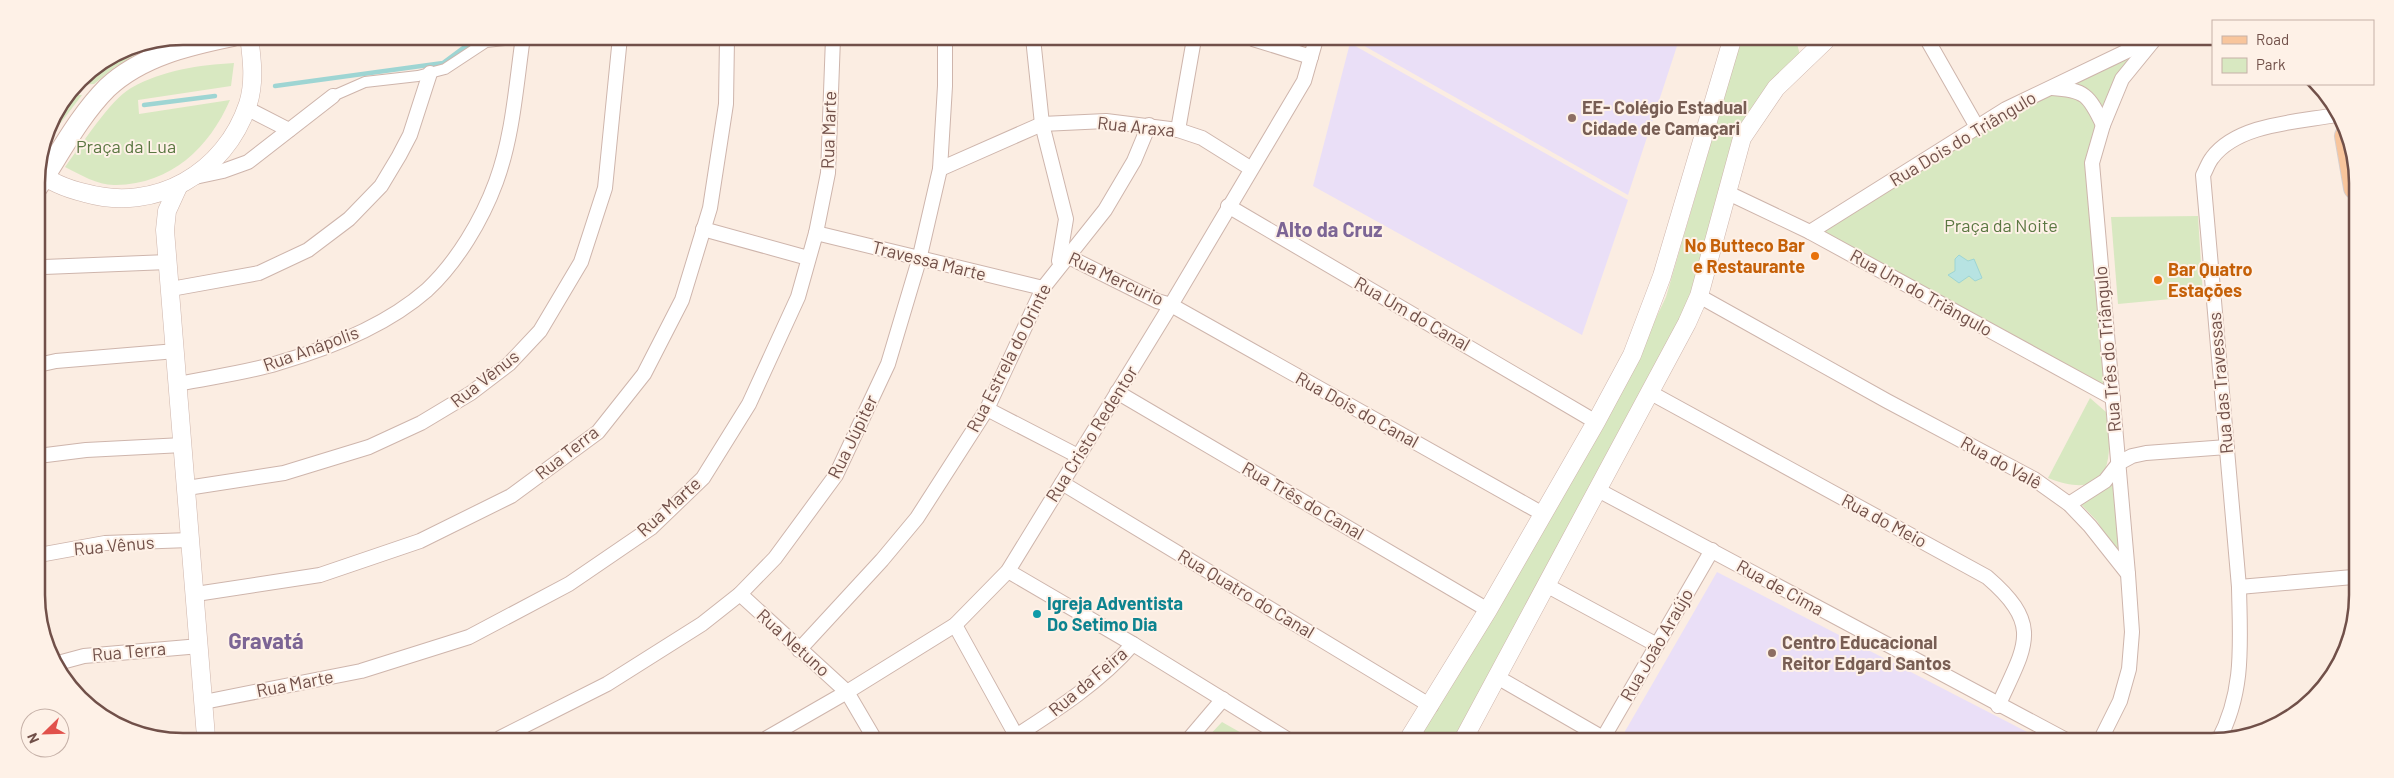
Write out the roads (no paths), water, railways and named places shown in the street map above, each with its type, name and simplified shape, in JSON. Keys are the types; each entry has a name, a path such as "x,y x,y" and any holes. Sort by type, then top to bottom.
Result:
{"main road":[{"path":"46,169 93,104 109,87 156,57 192,45"}],"street":[{"path":"45,180 100,198 135,198 160,194 195,177 218,157 237,132 246,108 254,72 250,45"},
{"path":"195,177 223,171 248,162 333,96 365,82 430,73 445,69 481,45"},
{"name":"Rua Anápolis","path":"178,384 277,364 351,338 390,315 427,289 478,224 496,181 507,141 522,45"},
{"name":"Rua Vênus","path":"187,488 284,474 369,447 421,423 471,393 509,364 540,331 581,262 605,188 619,45"},
{"name":"Rua Terra","path":"196,594 320,575 420,541 511,496 598,432 644,374 682,300 710,208 726,104 727,45"},
{"name":"Rua Marte","path":"204,702 362,671 469,637 569,584 651,528 702,478 749,404 798,297 816,233 828,173 833,45"},
{"name":"Rua Júpiter","path":"510,733 607,684 702,624 740,594 775,558 836,476 888,364 920,260 940,169 945,86 944,45"},
{"path":"1034,45 1042,124 1066,219 1062,259"},
{"path":"1178,130 1193,45"},
{"path":"1272,45 1311,57"},
{"name":"Rua Cristo Redentor","path":"776,733 955,625 1008,571 1171,305 1250,168 1304,81 1314,45"},
{"path":"1413,733 1488,610 1596,422 1632,354 1662,276 1731,45"},
{"path":"1931,45 1977,127"},
{"name":"Rua Dois do Triângulo","path":"1810,232 2006,109 2140,45"},
{"name":"Rua Três do Triângulo","path":"2128,574 2092,163 2102,125 2122,78 2150,45"},
{"path":"1467,733 1652,393 1699,296 1726,192 1743,136 1776,88 1808,48"},
{"path":"171,289 260,273 308,250 349,219 381,186 399,156 410,135 430,73"},
{"path":"2051,88 2073,89 2084,95 2093,104 2102,125"},
{"path":"246,108 289,130"},
{"name":"Rua das Travessas","path":"2223,733 2230,719 2238,682 2240,646 2238,588 2203,175 2212,158 2225,145 2240,135 2258,129 2332,116"},
{"name":"Rua Araxa","path":"1042,124 1106,121 1178,130 1202,138 1250,168"},
{"path":"940,169 1042,124"},
{"name":"Rua Estrela do Orinte","path":"799,650 882,560 917,518 987,409 1043,288 1062,259 1105,210 1134,161 1149,125"},
{"path":"178,186 167,211 165,230 206,733"},
{"name":"Rua Um do Triângulo","path":"1726,192 1810,232 2113,398"},
{"path":"135,198 152,208 160,216 165,230"},
{"name":"Rua Um do Canal","path":"1228,206 1596,422"},
{"path":"704,230 808,258"},
{"name":"Travessa Marte","path":"816,233 920,260 1043,288"},
{"name":"Rua Mercurio","path":"1062,259 1171,305"},
{"path":"45,267 168,262"},
{"name":"Rua do Valê","path":"1699,296 1887,401 2034,480 2069,504 2090,526 2128,574"},
{"name":"Rua Dois do Canal","path":"1171,305 1543,514"},
{"path":"45,363 176,351"},
{"name":"Rua Três do Canal","path":"1117,392 1488,610"},
{"name":"Rua do Meio","path":"1652,393 1987,577 2004,592 2015,605 2024,622 2026,632 2024,648 1998,706"},
{"path":"987,409 1078,456"},
{"path":"45,455 86,450 182,445"},
{"path":"2069,504 2105,482 2119,463 2132,456 2146,453 2227,447"},
{"name":"Rua Quatro do Canal","path":"1062,483 1430,706"},
{"name":"Rua de Cima","path":"1598,490 1998,706 2052,733"},
{"name":"Rua Vênus","path":"45,554 105,543 190,540"},
{"name":"Rua João Araújo","path":"1606,733 1712,550"},
{"path":"1008,571 1133,644 1277,733"},
{"path":"2104,733 2120,701 2129,669 2132,632 2128,574"},
{"path":"2238,588 2349,577"},
{"path":"1546,585 1657,646"},
{"name":"Rua Netuno","path":"740,594 846,692 871,733"},
{"path":"955,625 1015,733"},
{"name":"Rua da Feira","path":"1023,733 1068,703 1114,665 1133,644"},
{"name":"Rua Terra","path":"62,662 84,656 200,646"},
{"path":"1497,677 1592,733"},
{"path":"1193,733 1223,699"}],"water":[{"path":"1959,255 1968,261 1974,259 1982,278 1975,281 1969,276 1959,283 1948,275 1955,271 1955,259"}],"waterway":[{"path":"275,86 443,63 467,45"},
{"path":"144,105 215,96"}],"place":[{"name":"EE- Colégio Estadual Cidade de Camaçari","path":"1572,118"},
{"name":"No Butteco Bar e Restaurante","path":"1815,256"},
{"name":"Bar Quatro Estações","path":"2158,280"},
{"name":"Igreja Adventista Do Setimo Dia","path":"1037,614"},
{"name":"Centro Educacional Reitor Edgard Santos","path":"1772,653"}],"district":[{"name":"Alto da Cruz","path":"1329,230"},
{"name":"Gravatá","path":"266,641"}],"park label":[{"name":"Praça da Lua","path":"126,147"},
{"name":"Praça da Noite","path":"2001,226"}]}
